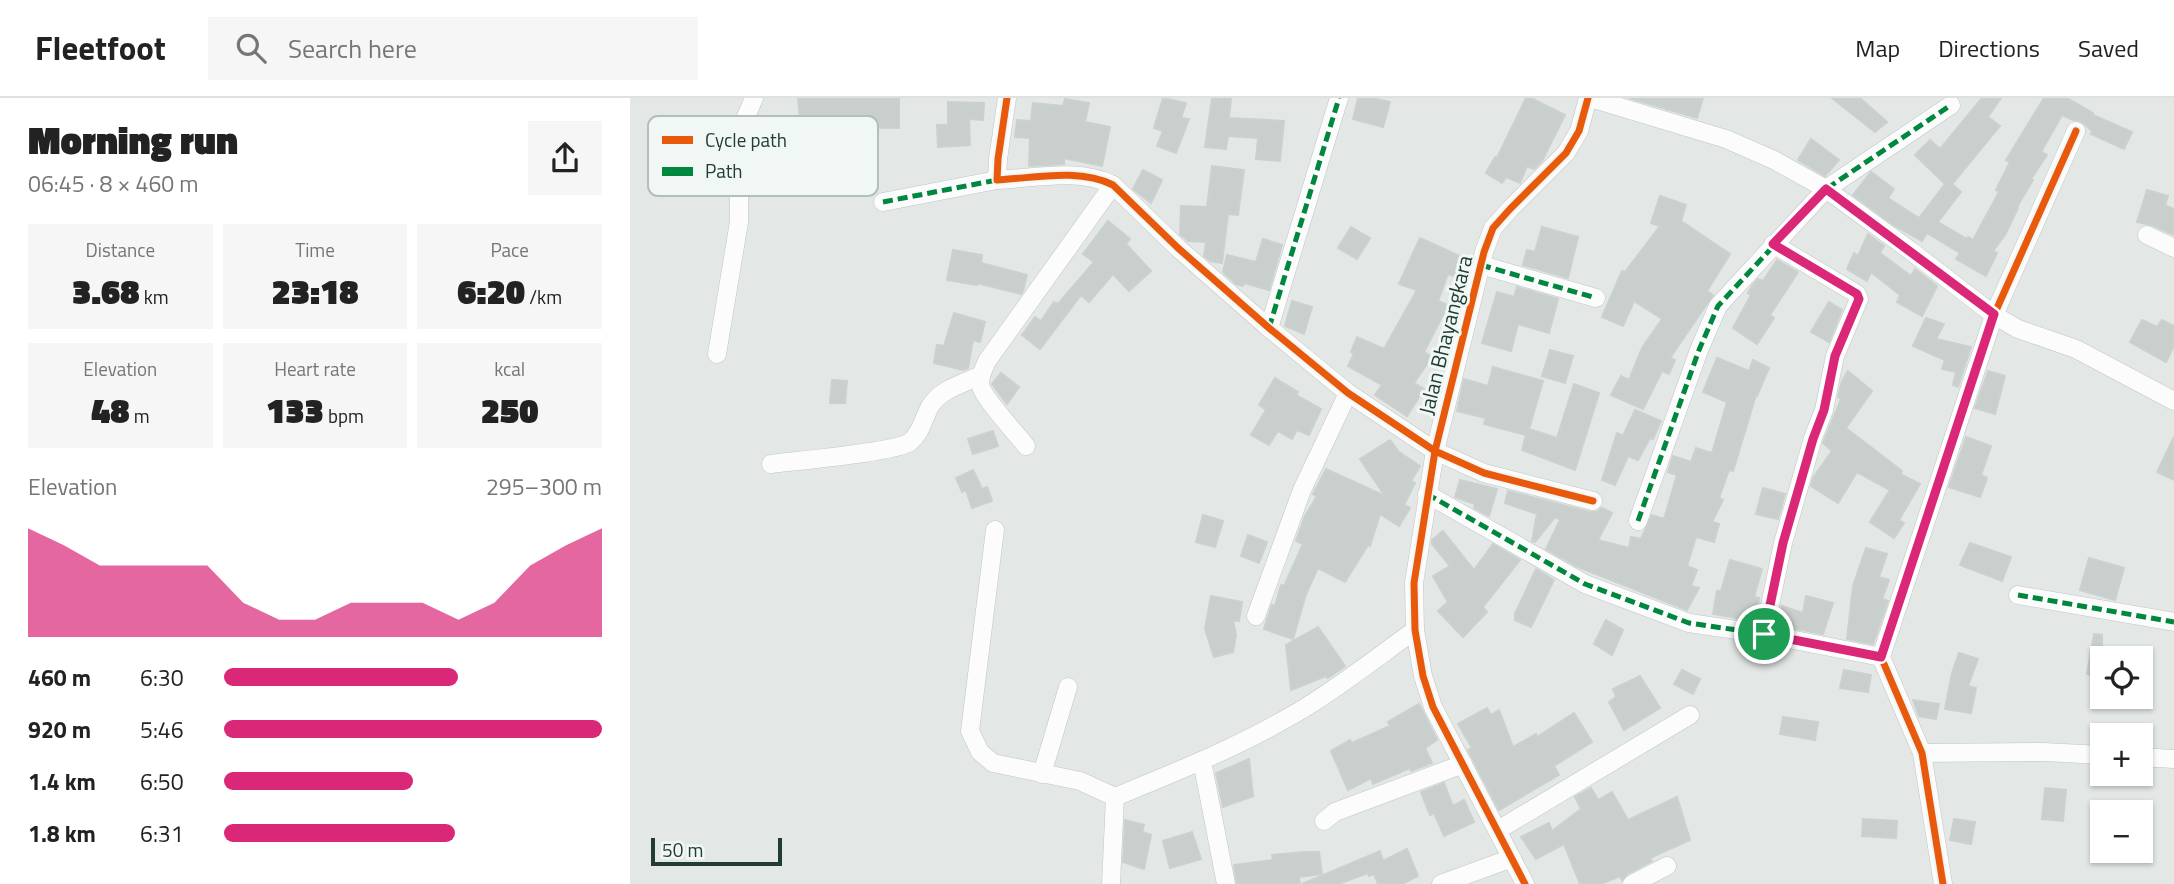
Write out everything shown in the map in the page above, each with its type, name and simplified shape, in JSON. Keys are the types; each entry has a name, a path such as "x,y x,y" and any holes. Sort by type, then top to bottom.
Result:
{"street":[{"path":"746,116 754,98"},
{"path":"998,180 998,159 1007,98"},
{"path":"1269,328 1339,98"},
{"path":"1589,98 1726,139 1774,160 1826,189 2018,329 2076,349 2174,401"},
{"name":"Jalan Bhayangkara","path":"1525,884 1433,707 1423,676 1415,630 1414,583 1435,451 1481,265 1493,228 1566,153 1579,131 1589,98"},
{"path":"1638,521 1699,350 1718,306 1826,189 1951,105"},
{"path":"1943,884 1922,753 1881,657 1994,314 2076,131"},
{"path":"883,202 998,180 1082,175 1103,180 1113,185 1178,248 1348,393 1435,451 1484,473 1593,501"},
{"path":"1026,446 984,396 980,383 981,375 987,361 1113,185"},
{"path":"717,354 739,222 739,196"},
{"path":"2147,235 2174,248"},
{"path":"1764,634 1783,543 1824,410 1835,356 1859,299 1849,289 1773,244"},
{"path":"1481,265 1596,298"},
{"path":"771,464 884,450 908,444 923,426 931,406 941,394 981,375"},
{"path":"1256,616 1303,491 1348,393"},
{"path":"1427,494 1585,584 1689,623 1764,634 1881,657"},
{"path":"995,530 970,732 980,752 993,762 1080,780 1115,797 1202,761 1298,712 1415,630"},
{"path":"2018,595 2174,622"},
{"path":"1042,774 1068,687"},
{"path":"1498,830 1689,715"},
{"path":"1922,753 2090,754"},
{"path":"2153,758 2174,759"},
{"path":"1202,761 1226,884"},
{"path":"1324,821 1335,812 1463,764"},
{"path":"1111,884 1115,797"},
{"path":"1441,884 1512,858"},
{"path":"1632,884 1667,866"}],"building":[{"path":"899,98 899,128 878,128 878,116 800,116 798,99"},
{"path":"1163,98 1186,103 1181,118 1189,119 1176,153 1157,146 1163,131 1154,128"},
{"path":"1212,98 1231,98 1229,118 1284,121 1280,161 1256,159 1258,138 1228,136 1226,149 1205,147"},
{"path":"1358,98 1390,102 1383,127 1353,119"},
{"path":"1526,98 1565,115 1542,161 1534,169 1527,166 1520,183 1506,177 1502,183 1486,173 1495,157 1497,158"},
{"path":"1629,98 1703,98 1697,118"},
{"path":"1832,98 1860,98 1887,122 1875,132"},
{"path":"1982,98 2001,98 1988,117 2000,126 1952,184 1961,192 1938,222 1967,239 1968,237 1973,240 1999,192 1996,190 2010,162 2006,160 2044,98 2067,98 2093,115 2132,132 2124,149 2091,134 2092,131 2081,121 2062,115 2041,152 2047,155 2031,179 2033,180 2005,235 1993,251 1997,253 1986,276 1956,259 1960,253 1927,233 1922,241 1895,226 1853,195 1871,172 1894,189 1888,198 1919,218 1945,184 1915,155 1930,140 1940,149"},
{"path":"1065,99 1089,103 1085,122 1110,127 1102,166 1064,158 1064,164 1029,166 1030,138 1015,137 1017,120 1031,121 1033,103 1063,106"},
{"path":"948,102 984,103 983,120 969,119 970,145 938,147 937,125 948,125"},
{"path":"1811,139 1839,160 1825,176 1798,160"},
{"path":"1212,166 1244,170 1238,215 1228,214 1222,263 1210,261 1204,256 1206,242 1188,241 1180,234 1181,206 1207,207"},
{"path":"1143,170 1162,180 1151,203 1133,189"},
{"path":"2147,190 2168,196 2165,205 2174,209 2174,235 2152,225 2137,222"},
{"path":"1660,196 1686,205 1681,221 1730,254 1707,291 1713,295 1670,358 1675,360 1669,374 1662,371 1643,409 1611,395 1621,376 1629,380 1642,348 1662,319 1634,301 1623,326 1602,317 1622,271 1625,272 1660,226 1651,223"},
{"path":"1108,221 1130,239 1126,244 1151,271 1129,291 1113,274 1089,302 1081,295 1040,349 1022,335 1035,317 1041,321 1054,302 1058,304 1094,262 1083,254"},
{"path":"1351,227 1370,238 1357,259 1338,248"},
{"path":"1542,227 1578,237 1568,278 1523,265 1527,250 1535,252"},
{"path":"1868,234 1884,246 1880,253 1911,276 1915,269 1937,286 1922,316 1897,302 1900,295 1871,272 1867,281 1847,269 1854,253 1858,256"},
{"path":"1420,238 1466,259 1457,278 1448,274 1438,301 1448,305 1424,352 1432,357 1414,383 1424,389 1407,416 1375,395 1382,385 1348,366 1354,354 1351,352 1357,337 1384,349 1417,290 1399,284"},
{"path":"1263,239 1282,245 1269,290 1244,283 1243,286 1236,284 1223,272 1227,255 1256,262"},
{"path":"953,250 982,255 981,263 1027,275 1023,291 1021,294 977,283 947,280"},
{"path":"1777,260 1798,272 1770,315 1774,318 1757,344 1733,328 1751,295 1748,293 1752,286 1758,279 1763,281"},
{"path":"1517,287 1558,299 1549,333 1518,324 1511,351 1482,343 1497,292 1514,297"},
{"path":"1292,301 1312,307 1304,334 1285,326"},
{"path":"1829,302 1842,310 1829,342 1811,332"},
{"path":"954,313 985,322 980,342 973,340 968,368 963,370 934,363 937,345 944,346"},
{"path":"1926,318 1944,324 1936,339 1971,347 1958,387 1953,385 1956,372 1942,369 1945,360 1913,346"},
{"path":"2142,320 2157,327 2162,320 2174,326 2174,346 2166,362 2130,342"},
{"path":"1550,350 1573,356 1565,383 1542,376"},
{"path":"1717,358 1749,371 1753,360 1769,368 1756,395 1733,471 1729,470 1719,498 1723,500 1712,522 1719,524 1714,542 1696,537 1687,566 1697,570 1691,586 1699,588 1687,610 1578,567 1546,549 1560,520 1555,517 1535,542 1532,541 1537,514 1505,503 1508,491 1590,512 1597,512 1602,508 1612,513 1598,540 1629,548 1631,537 1641,539 1652,515 1664,519 1677,475 1668,472 1673,456 1691,462 1696,448 1712,453 1727,402 1703,392"},
{"path":"1493,367 1543,381 1529,429 1557,438 1574,384 1599,393 1575,470 1522,450 1526,435 1484,424 1486,418 1457,411 1464,379 1488,386"},
{"path":"1848,371 1872,391 1846,428 1902,471 1900,474 1920,484 1899,520 1904,523 1894,538 1870,522 1890,490 1857,472 1838,503 1811,486 1813,478 1832,451 1823,443 1841,399 1838,397 1842,381"},
{"path":"1988,371 2005,376 1995,414 1975,408"},
{"path":"1001,373 1019,387 1007,404 992,384"},
{"path":"1275,378 1298,392 1296,395 1321,409 1309,435 1297,430 1292,439 1278,431 1269,445 1251,435 1266,410 1259,405"},
{"path":"832,380 847,381 845,403 830,403"},
{"path":"1635,410 1661,421 1653,439 1650,438 1638,460 1628,456 1615,485 1602,480 1617,433 1623,436"},
{"path":"993,431 998,446 973,454 968,439"},
{"path":"1966,437 1991,446 1981,475 1987,478 1980,497 1949,487"},
{"path":"2174,437 2174,480 2157,472"},
{"path":"1390,440 1399,452 1420,466 1411,481 1415,483 1404,505 1410,508 1399,526 1380,514 1370,546 1368,545 1345,582 1318,568 1306,594 1293,639 1264,629 1281,585 1284,586 1303,544 1296,541 1305,516 1317,496 1313,494 1326,469 1385,496 1360,459"},
{"path":"973,470 982,489 987,487 992,501 972,508 966,490 962,492 956,478"},
{"path":"1460,480 1497,489 1489,516 1474,508 1475,504 1455,497"},
{"path":"1763,488 1785,494 1778,519 1756,514"},
{"path":"1203,515 1223,521 1215,547 1196,542"},
{"path":"1443,531 1474,570 1493,544 1520,560 1483,607 1487,612 1463,637 1438,611 1448,602 1433,576 1450,566 1432,544 1432,540"},
{"path":"1248,535 1267,542 1259,563 1241,556"},
{"path":"1970,543 2011,557 2002,581 1960,565"},
{"path":"1866,548 1887,554 1879,577 1889,580 1882,599 1888,601 1873,644 1847,639 1853,586"},
{"path":"2089,558 2124,568 2115,600 2080,590"},
{"path":"1730,560 1762,569 1754,597 1759,598 1755,621 1713,614 1717,591 1721,591"},
{"path":"1536,569 1554,580 1531,627 1515,620 1515,614"},
{"path":"1211,596 1242,602 1239,621 1233,620 1236,635 1233,652 1214,657 1205,629"},
{"path":"1806,596 1833,603 1823,634 1777,625 1782,606 1803,613"},
{"path":"1606,620 1623,630 1612,655 1594,644"},
{"path":"1318,627 1345,666 1328,678 1326,676 1291,690 1286,645"},
{"path":"2094,634 2102,635 2102,646 2092,646"},
{"path":"1959,653 1978,659 1968,686 1976,688 1971,713 1945,709"},
{"path":"1682,670 1700,679 1693,694 1674,684"},
{"path":"1844,670 1871,675 1868,692 1840,688"},
{"path":"1640,676 1660,708 1624,730 1609,702 1616,697 1613,689"},
{"path":"1913,700 1939,704 1936,719 1919,716"},
{"path":"1419,704 1437,740 1425,748 1432,763 1411,771 1410,768 1373,784 1371,778 1348,790 1331,751 1350,740 1352,743 1390,726 1388,722"},
{"path":"1487,708 1491,715 1499,710 1513,747 1536,734 1537,737 1574,713 1592,742 1554,766 1559,775 1499,810 1468,750 1472,748 1458,724"},
{"path":"1783,717 1818,722 1815,740 1780,734"},
{"path":"1249,759 1253,796 1223,807 1216,773"},
{"path":"1444,783 1453,806 1464,800 1474,822 1444,836 1434,813 1430,815 1421,792"},
{"path":"1591,788 1598,800 1612,792 1628,820 1677,797 1690,840 1650,858 1652,861 1627,874 1622,880 1620,876 1601,884 1580,884 1564,844 1536,859 1521,837 1549,823 1552,831 1581,809 1575,797"},
{"path":"2045,788 2066,790 2063,821 2042,819"},
{"path":"1863,819 1897,821 1896,838 1862,836"},
{"path":"1954,819 1975,822 1971,844 1950,840"},
{"path":"1125,820 1144,825 1142,832 1151,835 1144,869 1123,862"},
{"path":"1192,832 1201,859 1170,868 1163,841"},
{"path":"1407,849 1418,876 1402,884 1378,884 1374,874 1369,876 1368,873 1338,884 1302,884 1380,851 1383,861"},
{"path":"1319,852 1322,874 1299,877 1300,884 1237,884 1234,865 1273,860 1272,855"}],"marked path":[{"path":"1269,328 1339,98"},
{"path":"1638,521 1699,350 1718,306 1826,189 1951,105"},
{"path":"883,202 997,180"},
{"path":"1764,634 1783,543 1813,438 1824,410 1835,356 1859,299 1857,294 1773,244"},
{"path":"1481,265 1596,298"},
{"path":"1427,494 1585,584 1689,623 1764,634 1881,657"},
{"path":"2018,595 2174,622"}],"cycle path":[{"path":"1007,98 997,180 1071,175 1113,185 1178,248 1269,328 1348,393 1435,451 1484,473 1593,501"},
{"path":"1525,884 1433,707 1423,676 1415,630 1414,583 1435,451 1484,252 1493,228 1566,153 1579,131 1588,98"},
{"path":"1943,884 1922,753 1881,657 1994,315 2076,131"}],"route":[{"path":"1826,189 1994,314 1881,657 1764,634 1783,543 1824,410 1835,356 1859,299 1857,294 1773,244 1826,189"}]}
